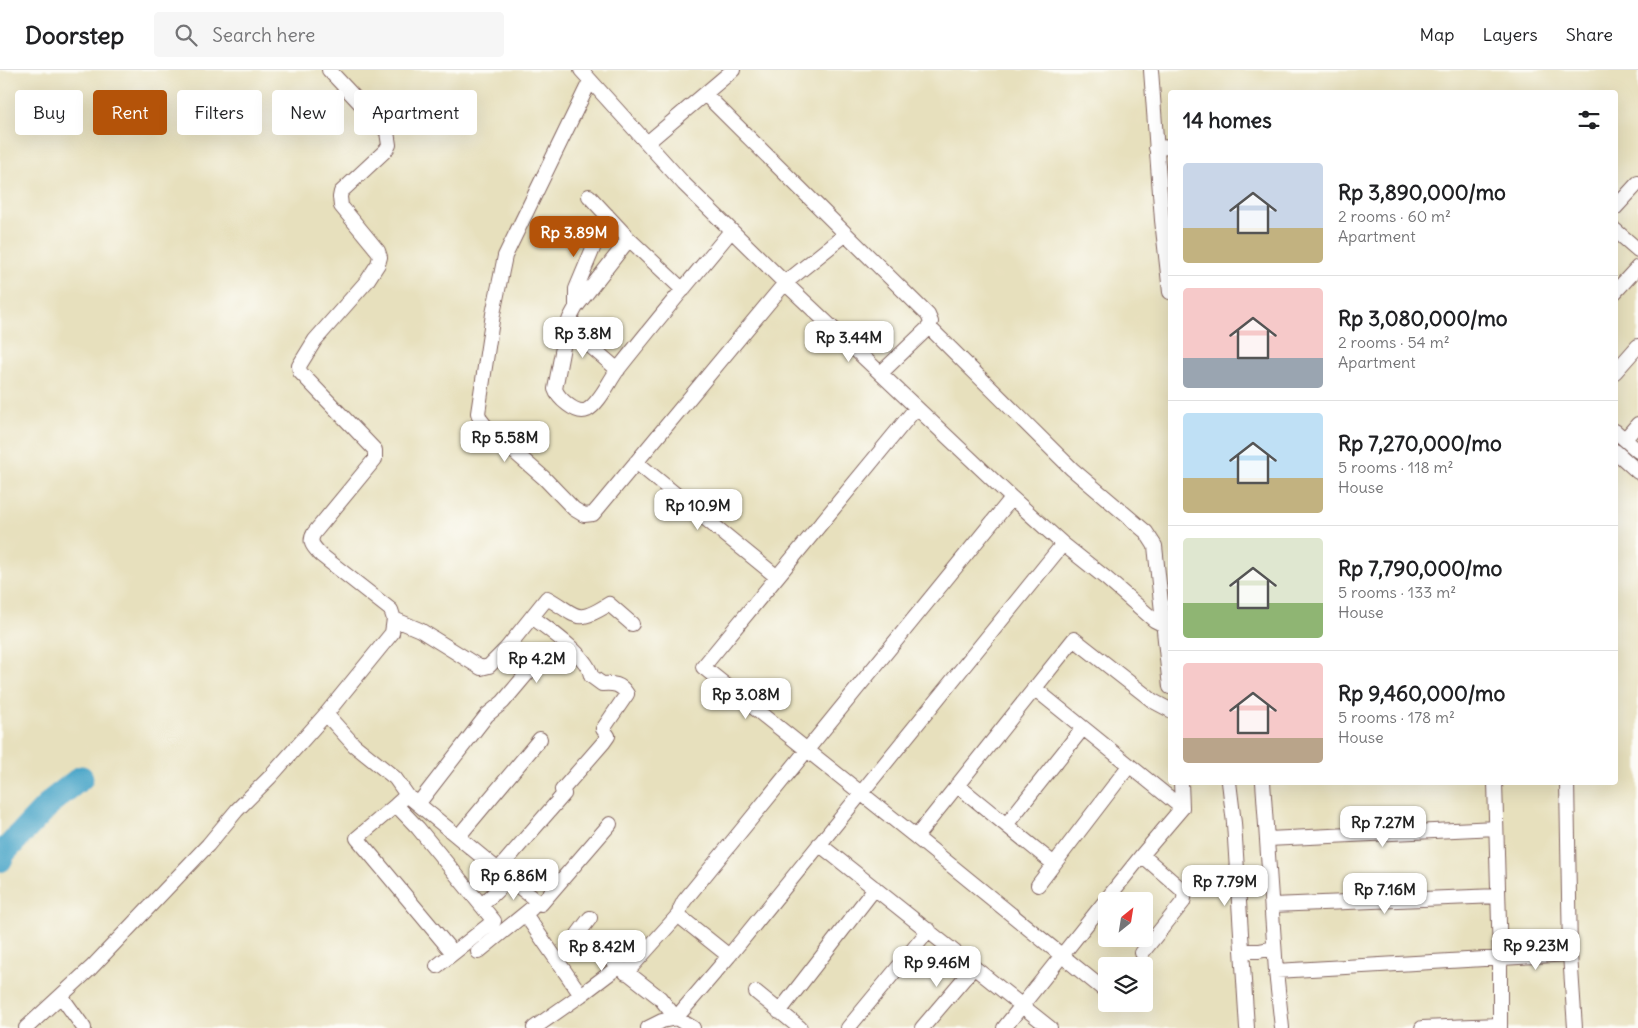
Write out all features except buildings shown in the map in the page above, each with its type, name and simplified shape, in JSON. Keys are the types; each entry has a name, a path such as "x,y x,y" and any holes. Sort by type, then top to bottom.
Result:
{"street":[{"path":"26,1028 91,968 208,845 237,810 270,778 326,714 392,633 394,619 391,610 382,605 321,555 312,544 311,539 375,459 376,455 376,450 300,372 299,366 315,340 367,281 378,264 380,257 378,251 341,206 340,196 386,150 389,144 387,132 329,70"},
{"path":"647,143 733,70"},
{"path":"1151,70 1168,274"},
{"path":"846,234 785,283 592,514 584,515 574,509 544,478 487,428 480,419 478,413 493,314 505,256 585,76 684,184 785,283 916,408 1063,544 1154,620 1167,625"},
{"path":"705,94 928,315 929,328 881,373"},
{"path":"1156,148 1168,147"},
{"path":"1618,205 1638,183"},
{"path":"589,196 629,239 683,290"},
{"path":"576,307 576,289 607,215"},
{"path":"629,239 576,307 567,326 555,388 556,395 579,411 584,411 595,403 618,370 731,230"},
{"path":"1618,233 1638,250"},
{"path":"1618,289 1638,267"},
{"path":"567,326 618,370"},
{"path":"929,328 1072,469 1146,532 1155,546 1167,625 1168,646"},
{"path":"1618,369 1638,346"},
{"path":"916,408 703,667 1098,985"},
{"path":"1638,424 1620,435 1638,451"},
{"path":"1618,455 1638,472"},
{"path":"636,462 777,577"},
{"path":"534,1028 581,995 622,970 679,914 684,902 1012,498"},
{"path":"648,1028 662,1021 676,1018 730,956 1063,544"},
{"path":"394,619 420,630 480,668 489,666 506,649 547,598 560,605 572,615 584,616 592,614 609,604 632,624"},
{"path":"482,905 564,794 562,790 608,736 603,729 627,694 623,688 614,683 602,684 591,676 590,669 564,641 532,617"},
{"path":"916,837 1074,639 1153,701 1168,709"},
{"path":"453,953 357,838 396,805 412,800 487,715 503,702 530,670 506,649"},
{"path":"1034,688 1182,808"},
{"path":"326,714 354,745 394,778 412,800 541,904 610,824"},
{"path":"1006,825 1083,728"},
{"path":"458,838 540,739"},
{"path":"1038,885 1130,766"},
{"path":"957,785 1054,864"},
{"path":"1004,1028 1142,855 1182,808 1181,785"},
{"path":"1229,785 1250,951 1247,1028"},
{"path":"1263,785 1274,948 1282,1028"},
{"path":"1422,1028 1500,1026 1495,785"},
{"path":"1567,785 1570,954 1575,1028"},
{"path":"396,805 418,828 494,921 437,966"},
{"path":"1268,839 1496,828"},
{"path":"820,844 1050,1028"},
{"path":"1142,855 1181,889 1185,898 1142,953"},
{"path":"779,1012 875,888"},
{"path":"1272,905 1498,896"},
{"path":"478,952 529,910 581,995"},
{"path":"679,914 730,956"},
{"path":"590,918 578,934 660,998 676,1018 693,1028"},
{"path":"848,1028 929,930"},
{"path":"1250,951 1274,948"},
{"path":"1276,971 1570,954"},
{"path":"922,1028 974,967"},
{"path":"756,992 800,1028"},
{"path":"61,996 84,1028"}],"waterway":[{"path":"0,860 4,852 53,800 81,778"}]}
